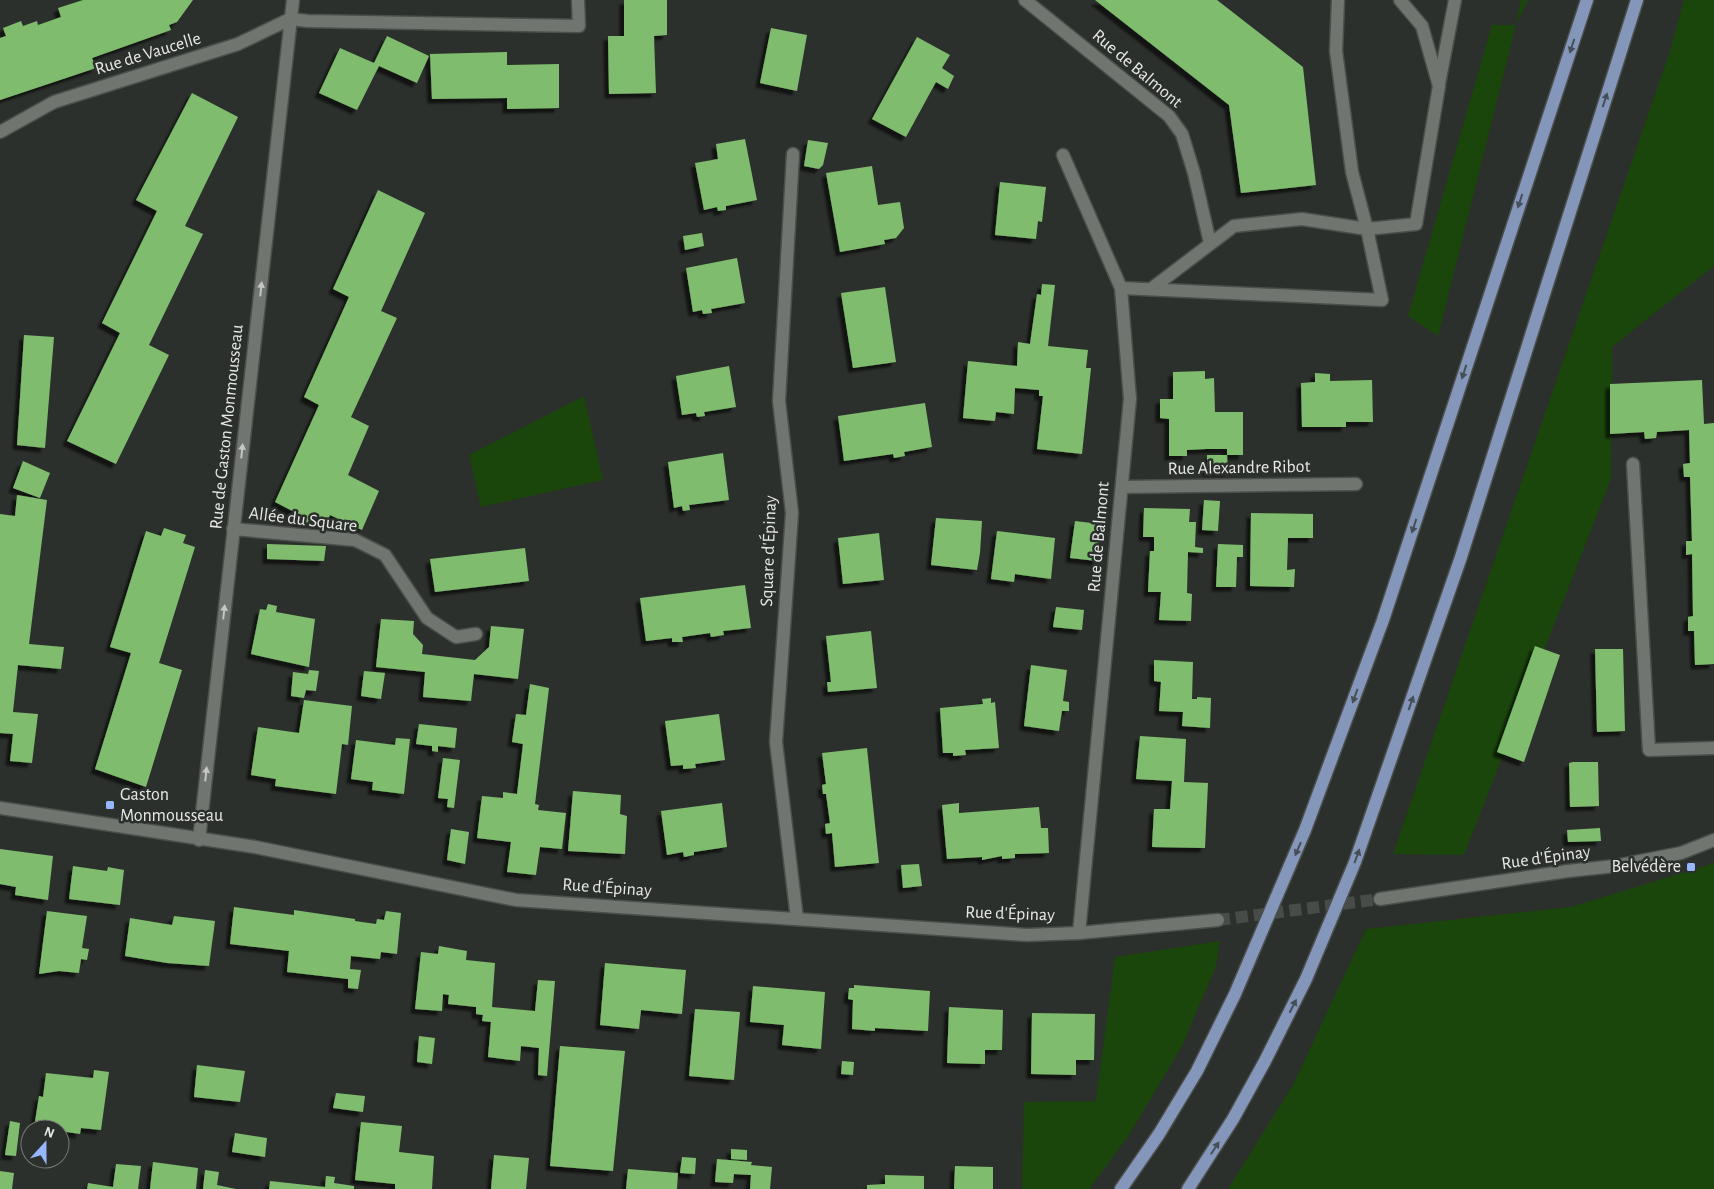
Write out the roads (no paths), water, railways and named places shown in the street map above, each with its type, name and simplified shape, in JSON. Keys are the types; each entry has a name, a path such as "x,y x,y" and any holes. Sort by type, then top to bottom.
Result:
{"main road":[{"path":"1121,1189 1159,1134 1201,1062 1235,994 1305,830 1383,620 1587,0"},
{"path":"1188,1189 1233,1119 1294,1003 1331,923 1355,862 1461,557 1637,0"}],"street":[{"path":"293,0 290,19 578,26 578,0"},
{"name":"Rue de Balmont","path":"1025,0 1169,116 1182,134 1194,173 1210,244"},
{"path":"1121,288 1382,300 1368,229 1352,172 1336,51 1338,0"},
{"path":"1400,0 1422,26 1439,86"},
{"path":"1151,289 1234,226 1302,219 1368,229 1416,224 1455,0"},
{"name":"Rue de Vaucelle","path":"0,132 54,102 238,44 290,19"},
{"name":"Rue de Gaston Monmousseau","path":"199,840 290,19"},
{"name":"Square d'Épinay","path":"793,154 779,401 792,513 776,742 798,919"},
{"name":"Rue de Balmont","path":"1064,156 1121,288 1130,399 1079,933"},
{"path":"1633,464 1649,750 1714,748"},
{"name":"Rue Alexandre Ribot","path":"1122,487 1356,484"},
{"name":"Allée du Square","path":"233,529 354,540 385,555 427,618 456,638 476,634"},
{"name":"Rue d'Épinay","path":"0,808 108,823 199,840 255,847 516,900 1027,935 1079,933 1218,920"},
{"name":"Rue d'Épinay","path":"1380,899 1568,871 1615,866 1680,853 1714,840"}],"tunnel":[{"path":"1218,920 1380,899"}],"place":[{"name":"Gaston Monmousseau","path":"110,805"},
{"name":"Belvédère","path":"1691,867"}]}
